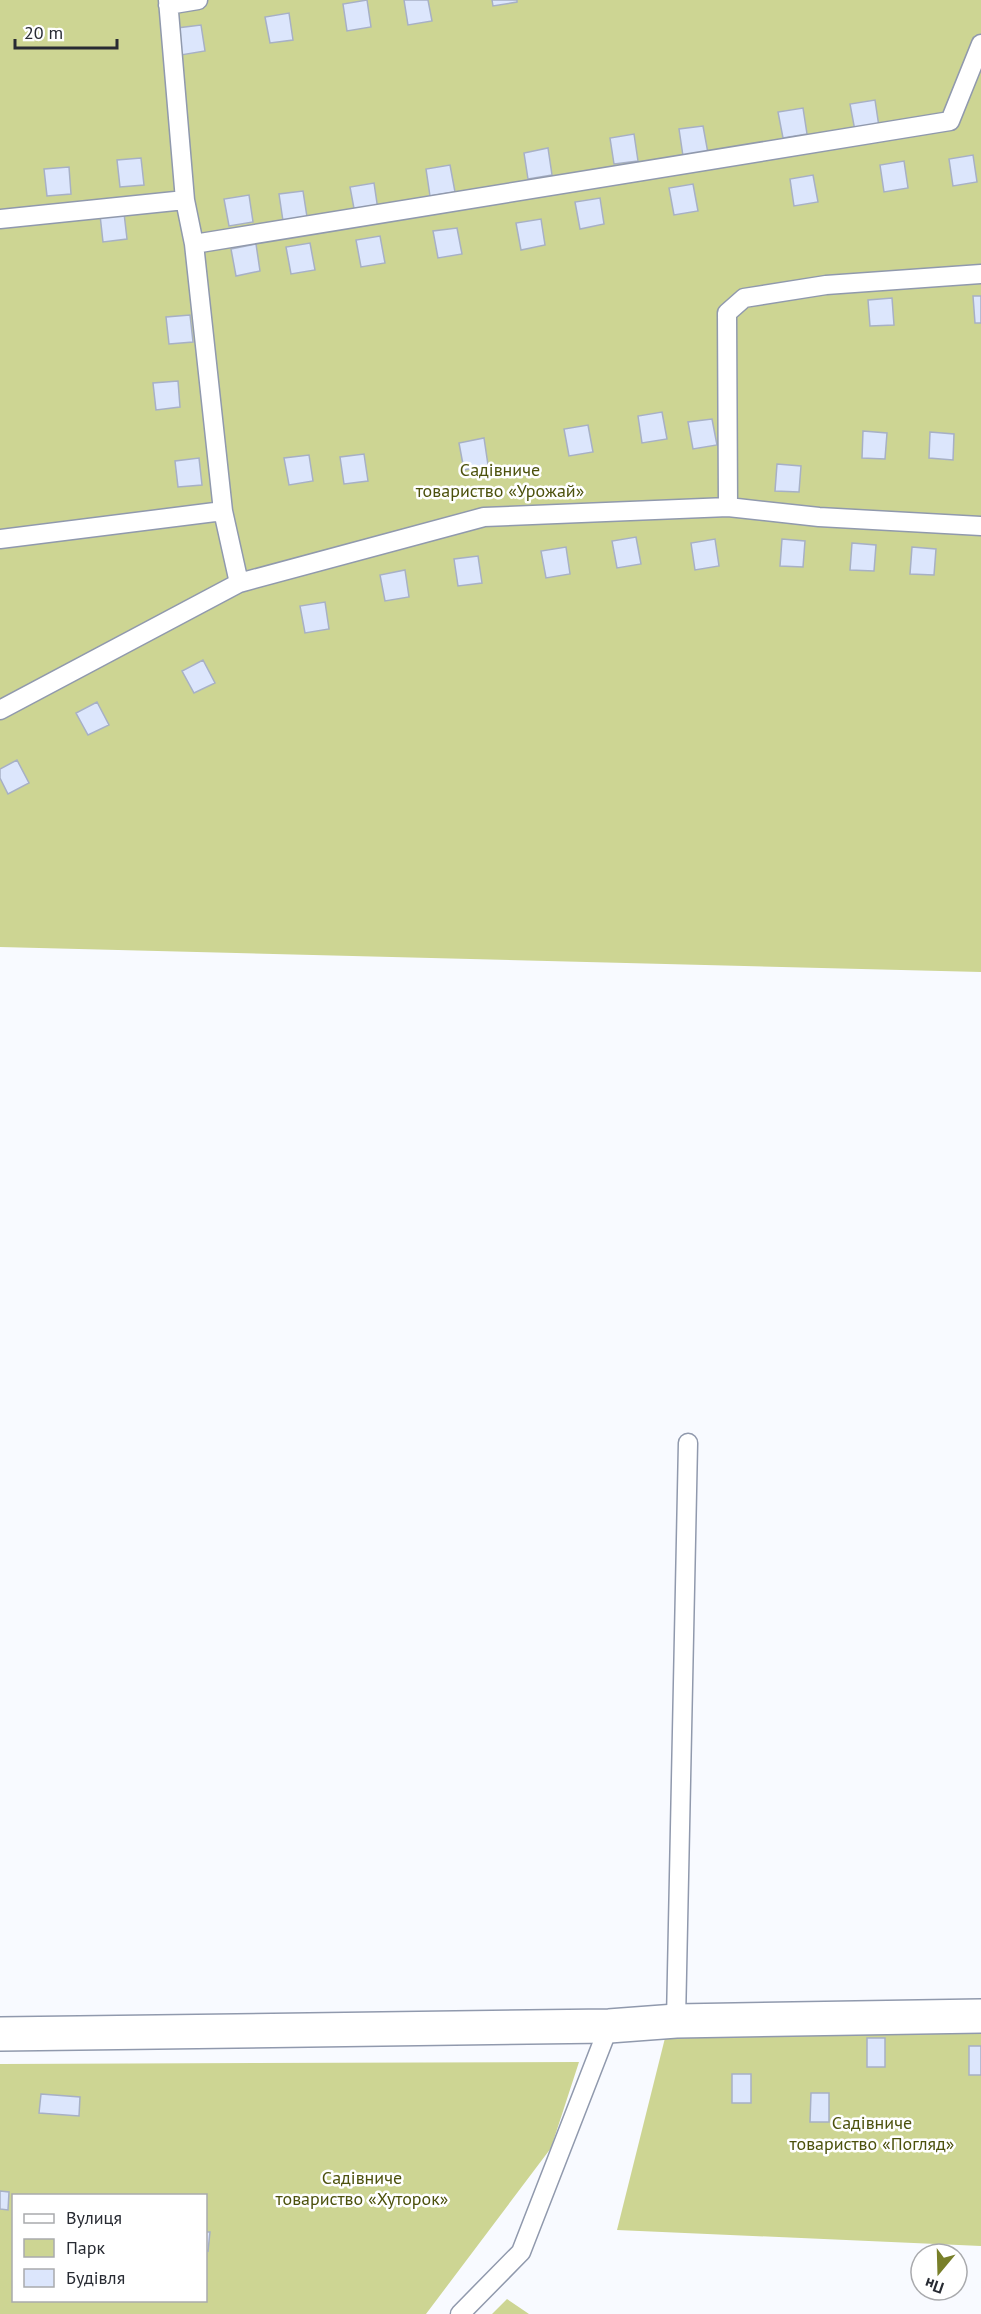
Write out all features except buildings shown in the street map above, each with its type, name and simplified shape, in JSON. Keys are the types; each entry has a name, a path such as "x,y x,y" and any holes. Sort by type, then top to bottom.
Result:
{"street":[{"path":"0,2034 609,2026 676,2021 981,2016"}],"lane":[{"path":"198,0 168,2 185,200 194,244 223,511 239,583"},
{"path":"194,244 950,121 981,44"},
{"path":"0,219 185,200"},
{"path":"728,507 729,357 726,313 744,298 826,285 981,274"},
{"path":"0,710 239,583 484,517 728,507 819,517 981,526"},
{"path":"0,539 223,511"},
{"path":"676,2021 688,1443"},
{"path":"460,2314 521,2252 609,2026"}],"green space":[{"name":"Садівниче товариство «Урожай»","path":"0,0 981,0 981,972 0,947"},
{"name":"Садівниче товариство «Погляд»","path":"981,2023 981,2246 969,2245 969,2242 909,2243 617,2230 667,2030"},
{"name":"Садівниче товариство «Хуторок»","path":"579,2062 551,2148 426,2314 0,2314 0,2064"},
{"path":"507,2299 529,2314 492,2314"}]}
